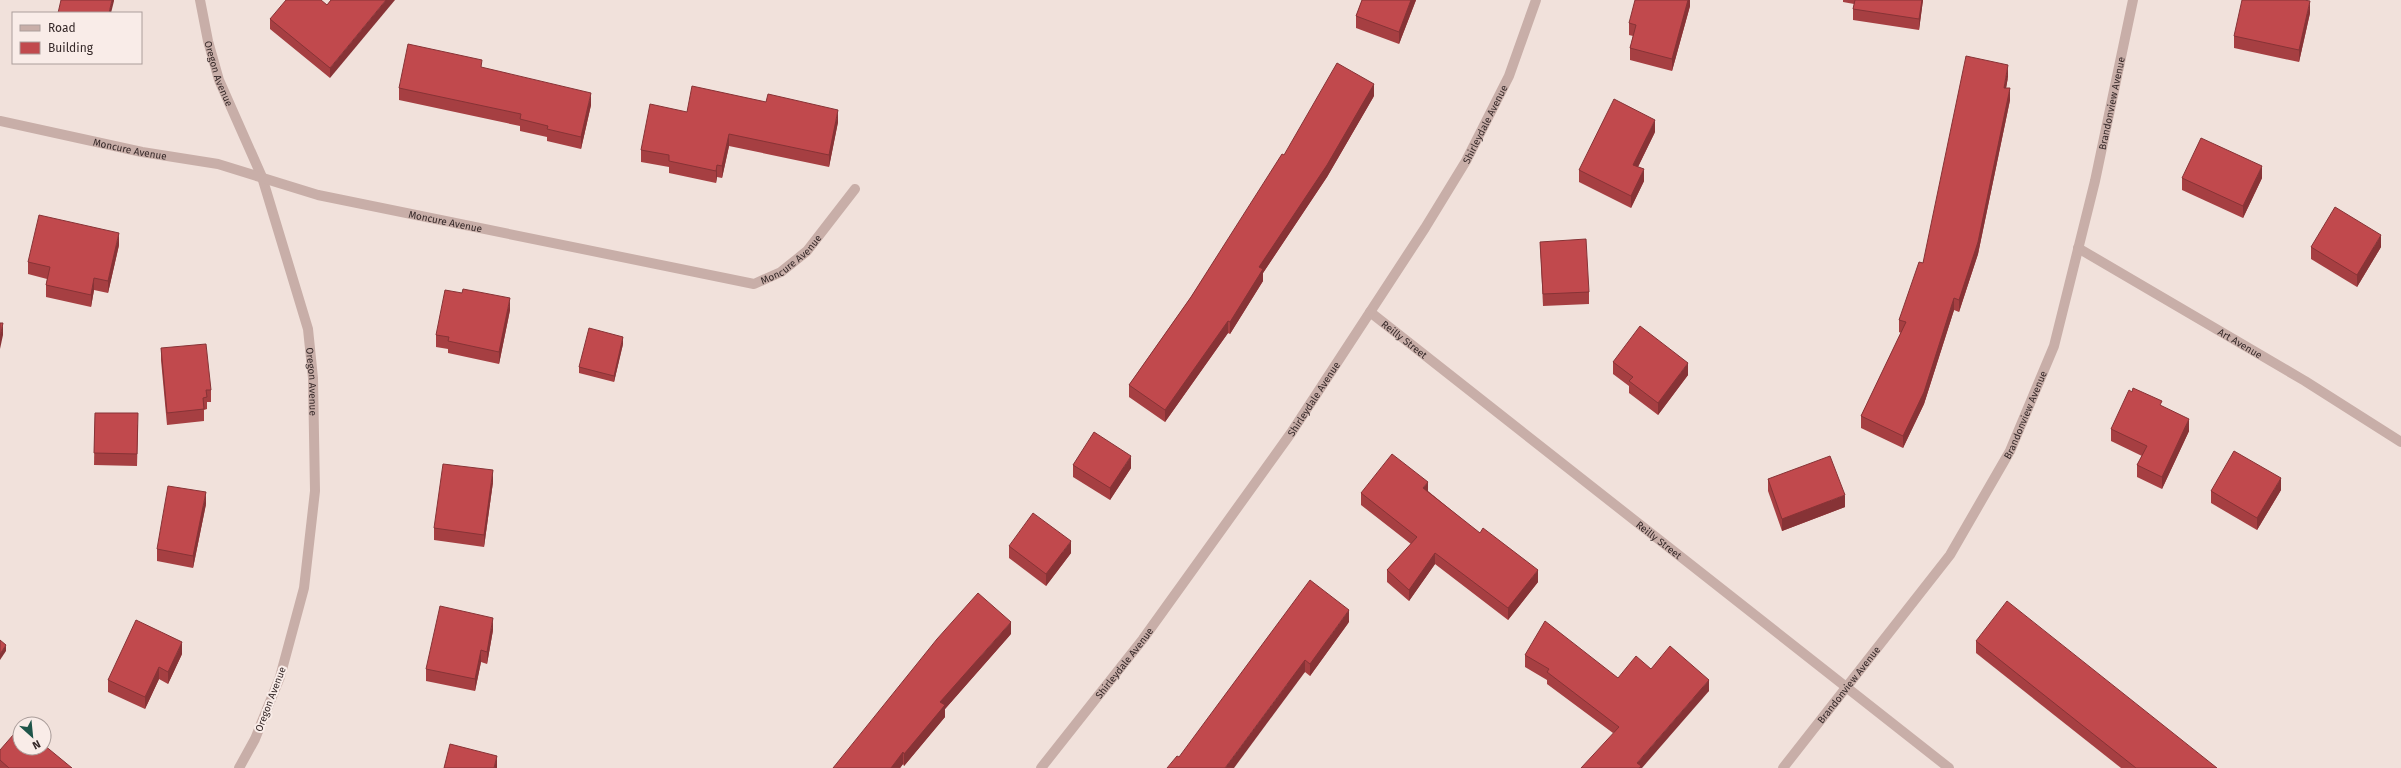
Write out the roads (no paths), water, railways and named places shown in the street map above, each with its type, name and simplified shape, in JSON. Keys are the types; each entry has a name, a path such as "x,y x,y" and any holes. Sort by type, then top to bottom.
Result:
{"street":[{"name":"Oregon Avenue","path":"200,0 208,41 219,80 262,178 308,329 316,428 315,491 302,596 280,677 255,739 239,768"},
{"name":"Shirleydale Avenue","path":"1040,768 1157,620 1291,433 1370,312 1466,161 1509,76 1536,0"},
{"name":"Brandonview Avenue","path":"1783,768 1950,555 2010,451 2054,346 2095,181 2133,0"},
{"name":"Moncure Avenue","path":"0,122 142,152 218,164 318,195 754,284 782,272 806,251 855,189"},
{"name":"Art Avenue","path":"2078,248 2305,381 2401,442"},
{"name":"Reilly Street","path":"1370,312 1949,768"}]}
